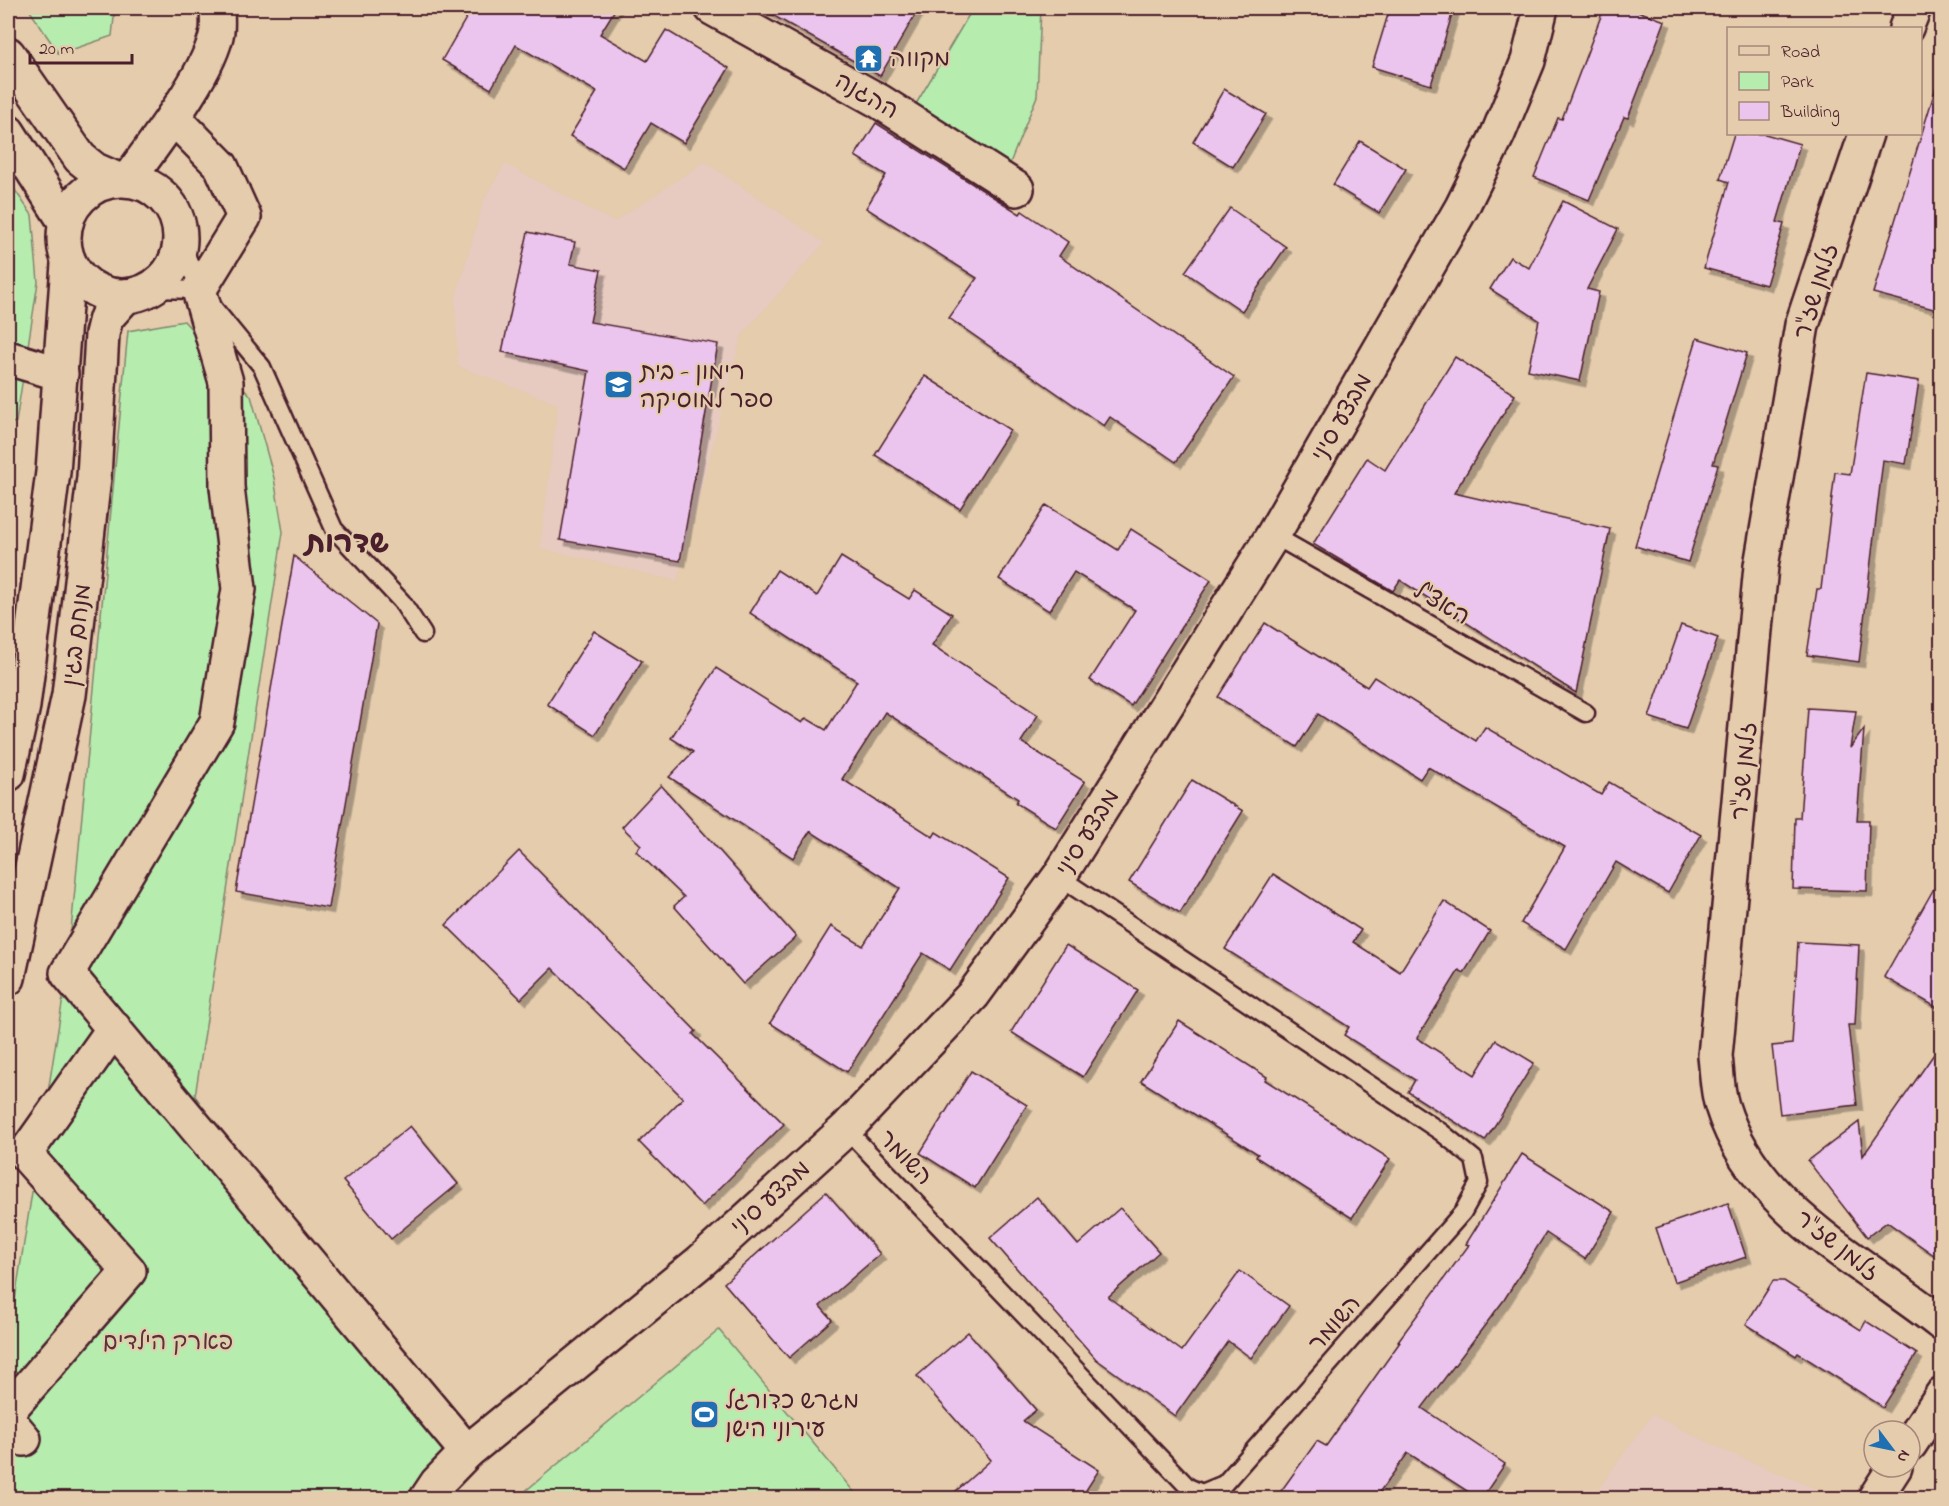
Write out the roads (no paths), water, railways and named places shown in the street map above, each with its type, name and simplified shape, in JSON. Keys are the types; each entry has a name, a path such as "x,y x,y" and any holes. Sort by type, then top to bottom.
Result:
{"street":[{"path":"8,54 81,158 95,170 123,180 146,185 168,202 177,218 180,237 177,255 171,269 138,292 109,294 93,288 76,274 68,264 65,250 66,223 74,205 86,192 101,184 123,180 172,117 210,55 217,31 218,8"},
{"name":"ההגנה","path":"712,8 879,102 1017,189"},
{"name":"מבצע סיני","path":"427,1498 437,1483 467,1452 700,1262 846,1129 973,994 1059,877 1273,535 1467,197 1498,134 1528,60 1541,8"},
{"path":"1906,27 1914,8"},
{"path":"172,117 221,166 244,217 199,290 226,381 227,487 239,589 217,722 68,973 467,1452"},
{"path":"8,132 66,223"},
{"name":"זלמן שז\"ר","path":"1866,135 1802,325 1761,566 1716,1056 1721,1105 1741,1149 1770,1189 1824,1239 1941,1324"},
{"name":"מנחם בגין","path":"8,774 23,706 53,472 68,264"},
{"name":"מנחם בגין","path":"8,978 69,695 94,477 102,334 106,318 138,292"},
{"path":"8,358 61,374"},
{"path":"8,1411 129,1271 25,1154 114,1028"},
{"path":"1922,1425 1941,1395"},
{"path":"1875,1498 1887,1479"}],"lane":[{"path":"180,237 199,290 262,367 334,529 402,602 423,634"},
{"path":"138,292 199,290"},
{"name":"האצ\"ל","path":"1273,535 1586,714"},
{"name":"השומר","path":"846,1129 1188,1487 1202,1493 1224,1484 1463,1212 1479,1183 1474,1159 1441,1132 1059,877"}],"place":[{"name":"מקווה","path":"869,58"},
{"name":"רימון - בית ספר למוסיקה","path":"619,385"},
{"name":"מגרש כדורגל עירוני הישן","path":"704,1414"}],"district":[{"name":"שדרות","path":"347,542"}],"park label":[{"name":"פארק הילדים","path":"168,1341"}]}
